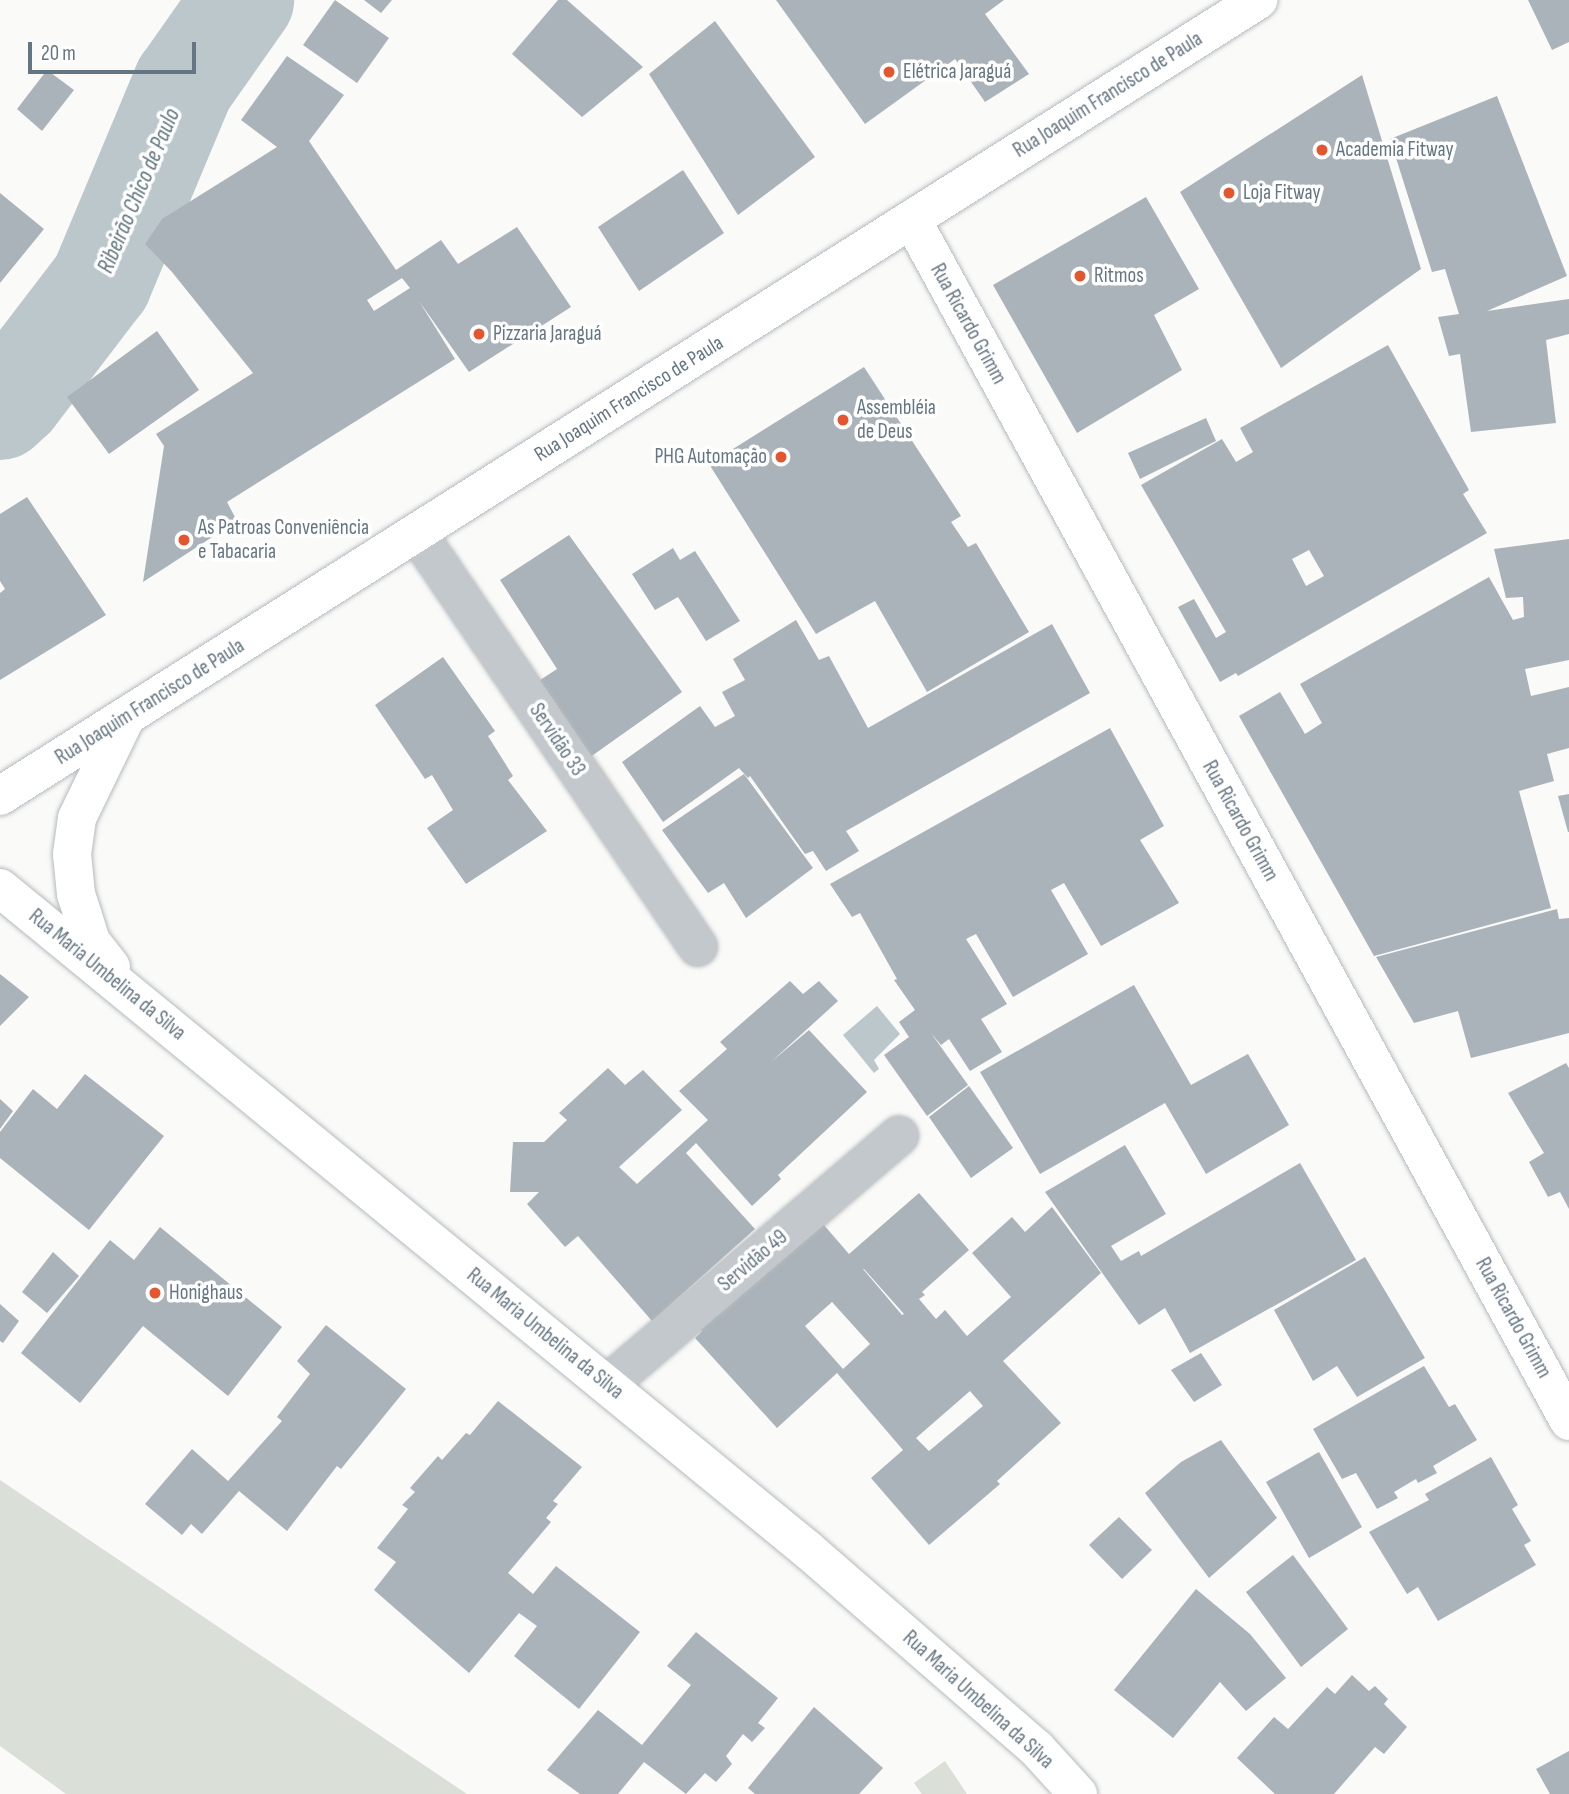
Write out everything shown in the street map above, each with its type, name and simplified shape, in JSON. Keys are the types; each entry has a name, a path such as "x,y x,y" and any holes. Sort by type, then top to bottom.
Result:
{"main road":[{"name":"Rua Joaquim Francisco de Paula","path":"0,796 1258,0"},
{"name":"Rua Ricardo Grimm","path":"912,220 1569,1421"},
{"path":"126,717 77,818 72,854 76,894 91,941 131,995"},
{"name":"Rua Maria Umbelina da Silva","path":"0,888 607,1385 902,1631 1037,1749 1078,1794"}],"street":[{"name":"Servidão 33","path":"417,533 698,947"},
{"name":"Servidão 49","path":"607,1385 899,1136"}],"shaded area":[{"path":"877,1006 900,1034 874,1060 879,1069 874,1073 843,1035"},
{"path":"0,1480 467,1794 66,1794 0,1746"},
{"path":"945,1761 967,1794 922,1794 914,1783"}],"building":[{"path":"335,0 389,38 357,83 303,45"},
{"path":"364,0 392,0 381,13"},
{"path":"558,0 567,0 643,67 582,117 512,54"},
{"path":"776,0 1004,0 985,14 1029,74 985,102 955,59 865,124"},
{"path":"1528,0 1569,0 1569,42 1552,50"},
{"path":"715,21 815,157 738,215 649,74"},
{"path":"287,56 344,95 309,141 396,270 441,240 458,264 517,227 571,307 469,372 419,301 455,359 227,502 237,521 143,582 164,446 156,434 253,373 172,272 145,244 162,219 277,147 241,120","holes":["402,278 410,288 374,311 367,300"]},
{"path":"47,70 74,90 42,131 17,109"},
{"path":"1362,75 1421,269 1281,368 1180,192"},
{"path":"1497,96 1567,276 1487,311 1569,299 1569,334 1546,340 1556,423 1471,432 1460,354 1449,356 1438,317 1459,314 1445,269 1432,272 1390,139"},
{"path":"683,170 724,233 639,291 598,227"},
{"path":"0,193 44,229 0,283"},
{"path":"1146,197 1199,289 1154,315 1182,370 1077,433 993,285"},
{"path":"157,331 199,390 109,454 67,397"},
{"path":"1388,345 1469,490 1463,494 1487,533 1238,676 1236,673 1220,682 1178,607 1194,599 1216,638 1226,632 1141,485 1222,439 1236,462 1253,452 1240,428","holes":["1309,550 1324,576 1306,586 1292,559"]},
{"path":"864,367 961,516 951,522 968,547 976,543 1029,632 927,692 875,601 816,634 709,464"},
{"path":"1206,418 1216,441 1140,479 1128,453"},
{"path":"27,497 106,615 0,680 0,593 5,589 0,581 0,514"},
{"path":"569,535 682,692 586,760 534,684 557,669 500,580"},
{"path":"1569,539 1569,660 1525,669 1531,696 1569,687 1569,748 1547,754 1554,781 1519,791 1551,908 1374,956 1239,716 1280,692 1305,734 1322,723 1300,684 1489,577 1513,620 1524,617 1523,597 1506,598 1494,549"},
{"path":"673,548 680,560 695,551 740,621 706,641 678,597 655,610 632,574"},
{"path":"796,620 819,660 829,656 868,728 1052,624 1090,693 846,831 859,851 826,871 813,851 805,854 750,776 748,778 739,768 663,822 622,762 700,706 715,727 735,716 722,692 745,680 733,659"},
{"path":"443,657 495,731 488,736 513,776 508,780 547,831 466,884 427,828 453,810 432,775 425,779 375,705"},
{"path":"1110,728 1164,826 1140,840 1179,903 1101,946 1064,883 1051,890 1088,954 1013,997 976,934 966,939 1007,1004 981,1019 1002,1052 970,1071 949,1039 941,1045 931,1033 968,1085 927,1116 884,1055 909,1037 899,1022 915,1010 894,980 897,979 860,913 852,917 830,884"},
{"path":"744,774 813,868 746,918 724,883 708,893 662,830"},
{"path":"1569,794 1569,832 1568,832 1558,796"},
{"path":"1557,909 1559,919 1569,918 1569,1033 1471,1058 1458,1011 1414,1023 1376,957"},
{"path":"0,974 29,997 0,1026"},
{"path":"790,981 803,994 819,981 838,1001 771,1062 809,1030 867,1092 778,1175 781,1179 752,1206 696,1143 686,1153 755,1229 652,1321 578,1236 565,1247 527,1204 539,1192 510,1192 513,1142 544,1142 567,1120 559,1113 608,1068 625,1085 643,1070 682,1110 619,1167 637,1184 708,1120 679,1091 727,1049 720,1042"},
{"path":"1134,985 1191,1085 1248,1054 1289,1125 1206,1174 1165,1103 1040,1174 980,1072"},
{"path":"1566,1063 1569,1068 1569,1209 1560,1192 1548,1197 1529,1162 1544,1153 1508,1093"},
{"path":"85,1074 164,1136 89,1230 0,1158 0,1132 33,1089 57,1109"},
{"path":"969,1086 1013,1148 971,1178 929,1117"},
{"path":"0,1099 13,1111 0,1129"},
{"path":"1125,1145 1166,1214 1111,1246 1121,1261 1139,1251 1141,1256 1300,1163 1356,1260 1190,1353 1165,1308 1139,1325 1045,1192"},
{"path":"919,1193 969,1250 922,1292 925,1295 919,1299 936,1319 945,1310 967,1336 1011,1297 972,1253 1012,1217 1025,1232 1052,1207 1101,1273 1003,1361 1061,1423 997,1481 1000,1484 929,1545 871,1478 903,1450 837,1373 777,1428 695,1338 702,1331 696,1325 817,1217 849,1254","holes":["864,1269 904,1314 902,1315","832,1302 870,1344 843,1369 805,1326","970,1391 983,1406 929,1451 916,1438"]},
{"name":"Honighaus","path":"160,1227 282,1327 228,1396 143,1326 80,1403 21,1353 110,1240 134,1260"},
{"path":"53,1252 79,1276 47,1313 22,1292"},
{"path":"1365,1257 1425,1358 1357,1397 1337,1366 1313,1381 1274,1310"},
{"path":"0,1304 19,1321 3,1343 0,1341"},
{"path":"326,1325 406,1389 341,1469 337,1466 287,1531 239,1491 202,1534 191,1524 182,1535 145,1504 192,1449 228,1481 282,1421 277,1417 310,1374 297,1361"},
{"path":"1201,1353 1222,1385 1194,1402 1171,1370"},
{"path":"1424,1366 1449,1407 1455,1404 1477,1440 1433,1466 1437,1473 1418,1483 1416,1479 1394,1492 1398,1498 1377,1509 1356,1473 1342,1479 1313,1429"},
{"path":"498,1401 582,1467 553,1501 558,1504 546,1518 551,1522 508,1573 533,1594 556,1566 640,1632 579,1709 514,1656 537,1626 519,1613 469,1673 374,1590 396,1562 377,1548 408,1509 402,1505 415,1492 410,1488 438,1456 442,1460 466,1433 470,1435"},
{"path":"1221,1440 1277,1518 1209,1578 1145,1493 1181,1462"},
{"path":"1319,1452 1362,1527 1309,1558 1266,1482"},
{"path":"1491,1457 1518,1505 1512,1509 1531,1541 1524,1545 1536,1565 1438,1621 1418,1587 1407,1594 1369,1532 1429,1500 1425,1494"},
{"path":"1119,1517 1152,1550 1122,1579 1089,1545"},
{"path":"1293,1555 1348,1629 1301,1667 1246,1592"},
{"path":"1196,1589 1250,1634 1286,1678 1246,1711 1220,1682 1173,1738 1114,1690"},
{"path":"696,1632 778,1698 758,1723 765,1728 752,1742 743,1734 726,1756 732,1764 716,1782 705,1773 686,1794 644,1762 618,1794 580,1794 547,1770 598,1710 642,1745 691,1685 667,1666"},
{"path":"1352,1675 1369,1691 1375,1686 1388,1699 1384,1704 1407,1727 1384,1754 1375,1747 1334,1794 1275,1794 1237,1758 1274,1717 1288,1729 1327,1687 1335,1694"},
{"path":"814,1707 883,1768 859,1794 755,1794 748,1788"},
{"path":"1569,1751 1569,1794 1550,1794 1536,1769"}],"waterway":[{"name":"Ribeirão Chico de Paulo","path":"0,409 13,397 101,282 184,84 243,0"}],"place":[{"name":"Elétrica Jaraguá","path":"889,72"},
{"name":"Academia Fitway","path":"1322,150"},
{"name":"Loja Fitway","path":"1229,193"},
{"name":"Ritmos","path":"1080,276"},
{"name":"Pizzaria Jaraguá","path":"479,334"},
{"name":"Assembléia de Deus","path":"843,420"},
{"name":"PHG Automação","path":"781,457"},
{"name":"As Patroas Conveniência e Tabacaria","path":"184,540"},
{"name":"Honighaus","path":"155,1293"}]}
